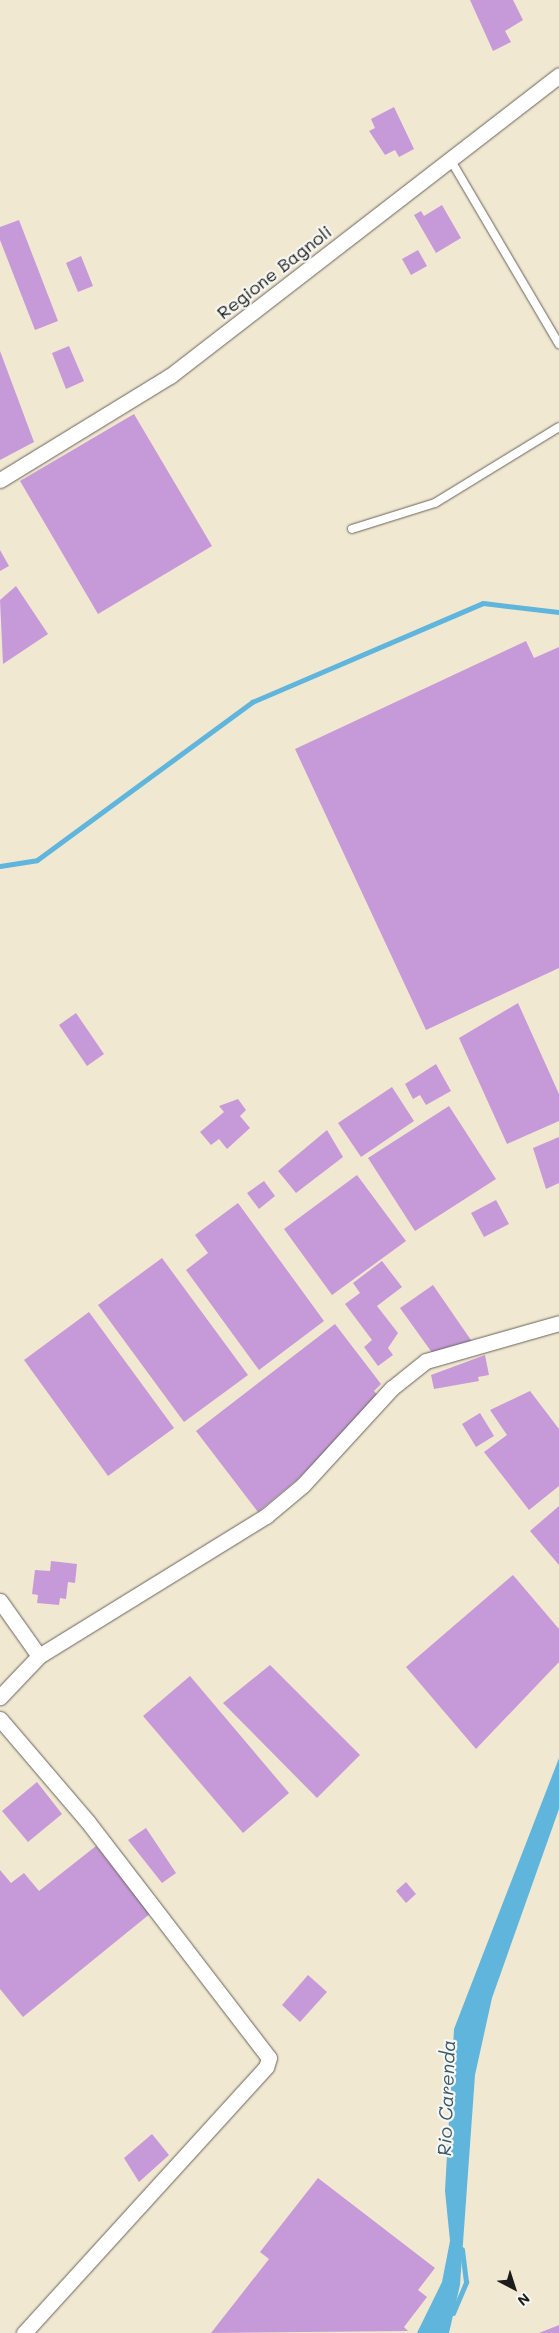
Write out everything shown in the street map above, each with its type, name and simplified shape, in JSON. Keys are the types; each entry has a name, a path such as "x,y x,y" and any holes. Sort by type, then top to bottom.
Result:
{"street":[{"name":"Regione Bagnoli","path":"0,480 170,376 559,75"},
{"path":"0,1697 39,1656 266,1516 302,1485 392,1388 426,1361 559,1323"},
{"path":"0,1600 39,1656"},
{"path":"0,1719 88,1822 269,2058 266,2067 24,2333"}],"lane":[{"path":"450,159 559,344"},
{"path":"352,529 435,504 559,427"}],"water":[{"path":"559,1758 559,1809 492,1998 475,2075 460,2285 449,2333 417,2333 442,2282 450,2241 445,2191 454,2029"}],"building":[{"path":"470,0 513,0 523,20 505,31 511,42 493,51"},
{"path":"394,107 414,149 399,157 395,150 385,155 369,131 375,128 371,119"},
{"path":"442,205 461,238 436,253 414,215 421,211 424,216"},
{"path":"19,220 58,321 35,330 0,240 0,227"},
{"path":"418,250 427,266 411,275 402,259"},
{"path":"81,256 93,286 78,292 66,263"},
{"path":"69,346 84,381 66,389 52,353"},
{"path":"0,351 34,442 0,460"},
{"path":"134,414 212,546 98,614 20,481"},
{"path":"0,550 9,566 0,571"},
{"path":"16,586 48,634 3,664 0,600"},
{"path":"526,641 534,658 559,647 559,968 426,1030 295,749"},
{"path":"518,1003 559,1094 559,1121 507,1144 459,1038"},
{"path":"76,1013 104,1054 87,1066 59,1025"},
{"path":"436,1064 451,1091 426,1105 420,1095 413,1099 405,1084"},
{"path":"392,1087 414,1121 361,1157 338,1123"},
{"path":"238,1099 246,1110 240,1116 250,1128 227,1149 219,1139 211,1145 200,1132 224,1112 219,1106"},
{"path":"449,1106 496,1179 415,1231 368,1158"},
{"path":"327,1130 343,1157 296,1193 278,1171"},
{"path":"559,1137 559,1183 546,1189 533,1148"},
{"path":"357,1175 406,1241 332,1295 284,1229"},
{"path":"264,1181 275,1196 259,1209 247,1193"},
{"path":"496,1200 509,1224 484,1237 471,1213"},
{"path":"238,1203 324,1321 259,1370 186,1270 208,1253 195,1235"},
{"path":"162,1258 248,1375 184,1422 98,1305"},
{"path":"382,1261 402,1287 377,1306 398,1333 388,1348 393,1355 378,1366 364,1347 372,1340 345,1304 360,1293 353,1283"},
{"path":"433,1285 473,1343 433,1354 400,1308"},
{"path":"89,1312 174,1428 108,1476 24,1360"},
{"path":"335,1324 381,1384 374,1391 379,1397 298,1479 258,1512 196,1431"},
{"path":"485,1355 489,1375 478,1377 479,1381 434,1389 431,1375"},
{"path":"530,1391 559,1429 559,1486 529,1510 484,1452 507,1435 490,1410"},
{"path":"480,1413 494,1436 476,1447 462,1424"},
{"path":"559,1506 559,1565 530,1531"},
{"path":"51,1561 77,1564 75,1583 68,1582 66,1599 60,1598 59,1605 37,1603 38,1595 32,1594 35,1570 50,1571"},
{"path":"513,1575 559,1629 559,1662 476,1749 406,1667"},
{"path":"270,1665 360,1755 317,1798 223,1703"},
{"path":"190,1676 289,1793 243,1833 143,1716"},
{"path":"37,1782 62,1814 28,1842 2,1811"},
{"path":"146,1828 176,1873 162,1883 128,1840"},
{"path":"96,1846 151,1913 23,2017 0,1989 0,1870 11,1883 24,1873 39,1891"},
{"path":"406,1882 416,1894 406,1903 396,1891"},
{"path":"308,1975 327,1992 300,2022 282,2005"},
{"path":"152,2134 169,2155 139,2182 124,2158"},
{"path":"318,2178 435,2268 418,2290 427,2297 404,2327 408,2331 211,2333 269,2259 260,2252"},
{"path":"559,2325 559,2333 539,2333"}],"waterway":[{"path":"0,866 37,860 252,702 483,603 559,612"},
{"name":"Rio Carenda","path":"453,2313 466,2282 462,2249"}]}
